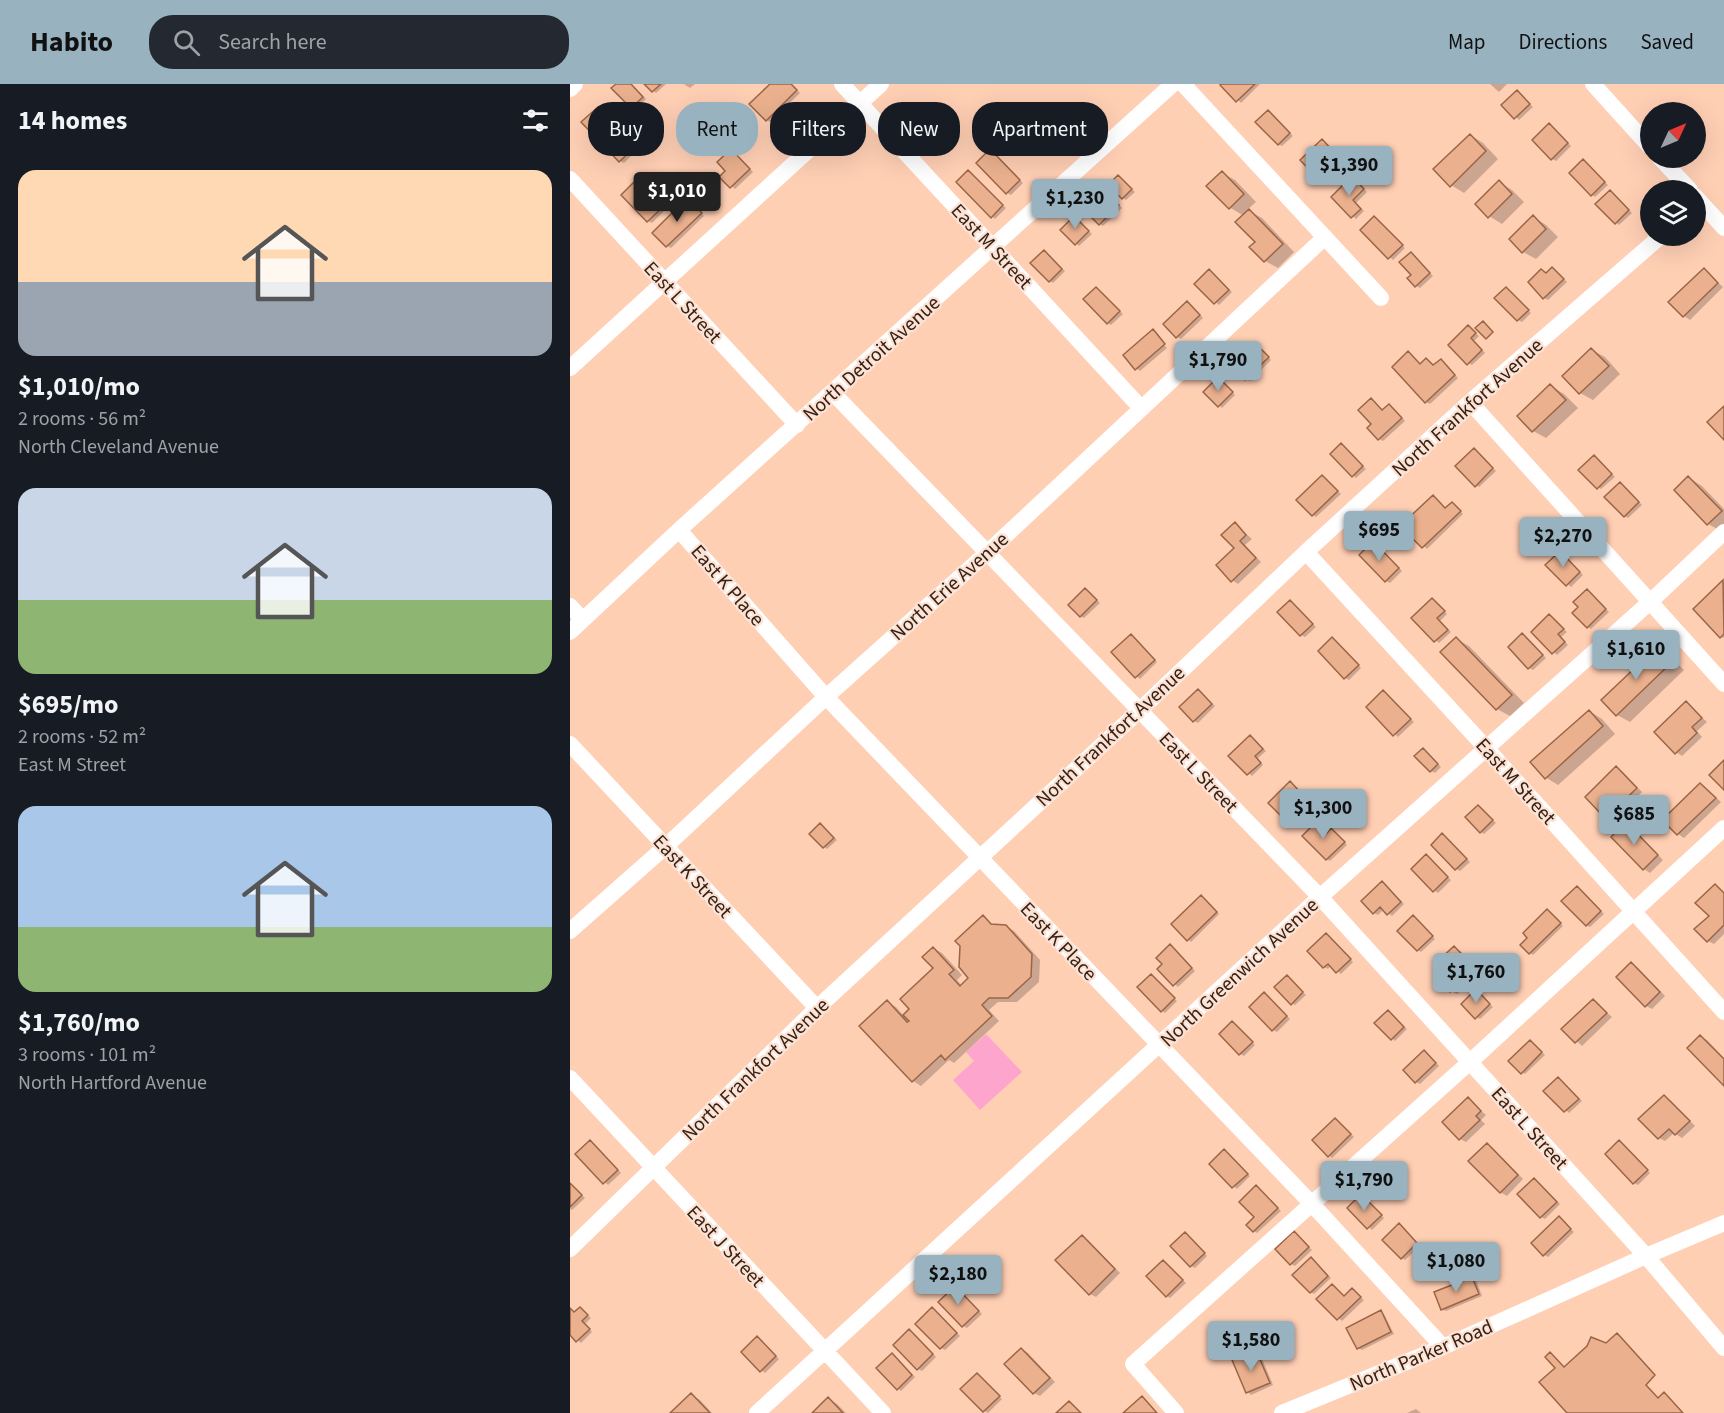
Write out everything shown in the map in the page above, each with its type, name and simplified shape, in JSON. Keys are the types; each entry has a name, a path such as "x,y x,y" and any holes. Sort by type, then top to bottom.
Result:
{"street":[{"path":"570,89 575,84"},
{"name":"East M Street","path":"842,84 859,102"},
{"path":"861,102 881,84"},
{"name":"North Detroit Avenue","path":"570,632 1173,84"},
{"path":"1183,84 1381,298"},
{"path":"1593,84 1640,136"},
{"name":"East M Street","path":"866,109 1142,408"},
{"path":"570,368 802,156"},
{"path":"1669,168 1679,180"},
{"name":"East L Street","path":"570,179 797,425"},
{"path":"1706,210 1724,228"},
{"name":"North Erie Avenue","path":"570,931 987,552 1324,237"},
{"name":"North Frankfort Avenue","path":"570,1249 817,1008 1139,711 1306,552 1470,402 1649,246"},
{"name":"East L Street","path":"832,392 1320,897 1646,1256 1724,1348"},
{"path":"1470,402 1724,684"},
{"name":"East K Place","path":"680,530 826,697 1311,1203 1443,1347"},
{"name":"North Greenwich Avenue","path":"757,1413 1320,897 1650,602 1724,532"},
{"name":"East M Street","path":"1306,552 1487,748 1724,1012"},
{"path":"570,606 583,620"},
{"name":"East K Street","path":"570,744 817,1008"},
{"path":"1176,1413 1133,1364 1471,1061 1724,828"},
{"name":"East J Street","path":"570,1078 883,1413"},
{"name":"North Parker Road","path":"1282,1413 1443,1347 1724,1223"}],"shaded area":[{"path":"986,1034 1022,1072 980,1110 953,1080 974,1061 966,1052"}],"building":[{"path":"616,84 631,84 643,97 638,102 625,102 611,88"},
{"path":"644,84 661,84 652,92"},
{"path":"770,84 791,84 797,90 785,102 770,102 770,117 766,121 758,113 758,102 751,102"},
{"path":"1255,84 1236,102 1220,85"},
{"path":"1517,90 1530,104 1514,119 1501,105"},
{"path":"1268,110 1290,133 1278,145 1255,122"},
{"path":"588,116 588,129 581,122"},
{"path":"1549,123 1568,143 1551,160 1532,140"},
{"path":"1470,134 1486,151 1450,187 1433,169"},
{"path":"1322,139 1334,152 1322,163 1331,172 1321,182 1300,160"},
{"path":"613,156 625,156 619,162"},
{"path":"723,156 738,156 750,169 730,188 719,177 725,171 717,162"},
{"path":"983,156 997,156 1020,180 1006,194 976,163"},
{"path":"1583,159 1605,182 1591,196 1569,173"},
{"path":"968,170 1003,205 991,218 956,182"},
{"path":"1222,171 1244,194 1229,209 1206,186"},
{"path":"1118,175 1132,189 1122,199 1108,185"},
{"path":"1352,176 1364,189 1353,200 1361,209 1351,218 1331,197"},
{"path":"638,178 664,206 647,222 621,195"},
{"path":"1499,180 1512,194 1488,218 1475,204"},
{"path":"1104,189 1119,205 1099,225 1083,209"},
{"path":"1610,190 1629,210 1615,224 1595,204"},
{"path":"687,198 702,213 666,247 652,233"},
{"path":"1249,209 1283,244 1264,262 1249,247 1255,242 1235,222"},
{"path":"1533,215 1546,229 1522,253 1509,239"},
{"path":"1074,216 1089,231 1075,245 1060,230"},
{"path":"1374,216 1403,245 1388,259 1360,230"},
{"path":"1044,250 1062,269 1049,282 1030,263"},
{"path":"1411,252 1430,273 1415,287 1407,278 1411,275 1399,262"},
{"path":"1552,267 1564,279 1543,299 1528,282 1541,269 1546,273"},
{"path":"1704,268 1718,283 1683,317 1668,302"},
{"path":"1209,269 1229,290 1214,304 1194,284"},
{"path":"1096,287 1120,311 1107,324 1083,299"},
{"path":"1506,287 1529,310 1517,321 1494,298"},
{"path":"1187,301 1200,315 1176,338 1163,324"},
{"path":"1483,321 1493,332 1486,339 1475,328"},
{"path":"1468,325 1476,333 1471,338 1482,350 1467,365 1448,345"},
{"path":"1153,329 1165,344 1135,370 1123,355"},
{"path":"1256,344 1269,357 1245,380 1233,367"},
{"path":"1591,348 1609,366 1579,394 1562,376"},
{"path":"1408,351 1420,364 1426,358 1433,365 1441,359 1455,375 1425,403 1392,367"},
{"path":"1218,377 1233,392 1218,407 1203,392"},
{"path":"1550,384 1566,400 1532,432 1517,416"},
{"path":"1371,398 1382,410 1389,404 1402,418 1378,440 1367,428 1371,424 1358,410"},
{"path":"1724,406 1724,440 1707,422"},
{"path":"1341,443 1363,466 1352,477 1330,454"},
{"path":"1474,448 1493,468 1475,487 1455,466"},
{"path":"1594,455 1612,474 1597,489 1578,470"},
{"path":"1322,475 1338,491 1312,516 1296,500"},
{"path":"1688,476 1722,511 1707,525 1674,490"},
{"path":"1620,482 1639,502 1624,517 1604,497"},
{"path":"1433,495 1445,508 1452,502 1461,511 1422,548 1400,526"},
{"path":"1235,522 1246,535 1240,541 1256,558 1231,582 1216,565 1234,548 1221,535"},
{"path":"1373,541 1399,568 1385,582 1359,555"},
{"path":"1560,551 1580,572 1566,586 1545,565"},
{"path":"1723,580 1724,634 1720,638 1693,609"},
{"path":"1085,588 1097,600 1080,617 1068,605"},
{"path":"1587,589 1606,609 1587,628 1572,613 1578,607 1573,602"},
{"path":"1432,598 1445,611 1437,618 1448,630 1434,642 1411,618"},
{"path":"1290,600 1313,624 1300,636 1277,612"},
{"path":"1549,614 1564,629 1558,634 1565,642 1552,654 1531,632"},
{"path":"1522,633 1543,655 1528,669 1508,647"},
{"path":"1131,634 1155,660 1135,678 1111,652"},
{"path":"1332,637 1359,665 1344,679 1318,651"},
{"path":"1456,637 1512,695 1496,710 1440,652"},
{"path":"1657,647 1672,662 1616,716 1601,700"},
{"path":"1198,689 1212,704 1193,722 1179,707"},
{"path":"1383,690 1411,719 1393,736 1366,707"},
{"path":"1686,701 1702,718 1692,727 1697,733 1675,754 1654,732"},
{"path":"1589,710 1603,726 1545,779 1530,762"},
{"path":"1250,735 1263,749 1255,756 1261,763 1247,775 1228,756"},
{"path":"1423,748 1438,764 1430,772 1414,756"},
{"path":"1724,760 1724,790 1709,775"},
{"path":"1616,766 1637,788 1616,808 1611,804 1601,814 1585,797"},
{"path":"1290,781 1301,793 1296,798 1305,808 1289,824 1268,803"},
{"path":"1700,783 1716,798 1677,835 1662,820"},
{"path":"1478,805 1493,820 1480,833 1465,817"},
{"path":"1316,822 1327,833 1331,828 1345,842 1326,860 1302,836"},
{"path":"1626,822 1658,855 1643,870 1611,837"},
{"path":"820,823 834,838 823,848 809,834"},
{"path":"1442,833 1467,859 1455,870 1431,845"},
{"path":"1426,854 1448,877 1433,892 1411,869"},
{"path":"1382,881 1401,902 1387,915 1380,907 1373,914 1361,901"},
{"path":"1715,884 1724,893 1724,925 1707,942 1694,929 1709,916 1695,903"},
{"path":"1577,886 1601,911 1586,926 1561,901"},
{"path":"1201,895 1217,912 1187,941 1171,924"},
{"path":"1547,909 1561,923 1529,954 1520,945 1527,938 1523,933"},
{"path":"983,915 991,924 1006,925 1032,954 1031,977 1008,998 989,998 982,1005 992,1016 945,1060 941,1055 912,1082 859,1026 887,1000 907,1022 909,1021 903,1015 909,1009 900,999 933,968 922,957 933,947 954,970 949,974 960,986 968,978 959,967 960,946 955,941"},
{"path":"1413,915 1433,936 1417,951 1397,931"},
{"path":"1326,933 1351,959 1336,973 1328,964 1323,968 1307,951"},
{"path":"1170,944 1192,968 1173,986 1157,969 1162,964 1156,958"},
{"path":"1454,946 1475,968 1450,992 1440,982 1450,973 1438,961"},
{"path":"1631,962 1660,992 1645,1007 1616,977"},
{"path":"1151,974 1175,998 1161,1012 1137,987"},
{"path":"1287,975 1303,992 1291,1005 1274,987"},
{"path":"1476,989 1490,1004 1475,1019 1461,1004"},
{"path":"1264,992 1287,1016 1272,1031 1249,1007"},
{"path":"1593,999 1607,1013 1575,1043 1561,1029"},
{"path":"1388,1010 1404,1027 1391,1040 1374,1023"},
{"path":"1232,1021 1253,1042 1239,1055 1219,1034"},
{"path":"1700,1035 1724,1059 1724,1086 1687,1048"},
{"path":"1530,1040 1542,1052 1521,1074 1508,1061"},
{"path":"1424,1050 1436,1063 1415,1083 1403,1070"},
{"path":"1558,1077 1579,1099 1564,1112 1543,1091"},
{"path":"1664,1095 1690,1121 1675,1135 1669,1129 1658,1139 1638,1119"},
{"path":"1468,1097 1481,1111 1476,1116 1480,1120 1459,1140 1442,1122"},
{"path":"1335,1118 1351,1134 1328,1157 1312,1140"},
{"path":"590,1140 618,1170 603,1184 575,1154"},
{"path":"1619,1140 1648,1170 1633,1184 1605,1154"},
{"path":"1487,1143 1518,1175 1500,1193 1468,1161"},
{"path":"1224,1149 1248,1174 1232,1188 1209,1164"},
{"path":"1534,1178 1557,1202 1540,1218 1517,1194"},
{"path":"570,1183 582,1195 570,1207"},
{"path":"1256,1185 1278,1208 1253,1232 1246,1225 1254,1217 1239,1202"},
{"path":"1361,1194 1382,1215 1367,1229 1347,1208"},
{"path":"1559,1216 1571,1229 1543,1256 1531,1243"},
{"path":"1399,1223 1417,1243 1401,1259 1382,1240"},
{"path":"1294,1231 1309,1247 1290,1265 1275,1249"},
{"path":"1185,1232 1205,1253 1190,1267 1170,1246"},
{"path":"1082,1235 1115,1269 1089,1295 1055,1260"},
{"path":"1311,1257 1328,1276 1310,1293 1292,1275"},
{"path":"1163,1260 1183,1280 1166,1297 1146,1276"},
{"path":"1472,1277 1479,1294 1441,1310 1434,1292"},
{"path":"1332,1284 1344,1296 1352,1288 1361,1297 1337,1320 1316,1299"},
{"path":"955,1286 979,1311 962,1327 938,1302"},
{"path":"580,1307 588,1315 582,1321 590,1329 576,1342 570,1335 570,1308 574,1312"},
{"path":"932,1307 957,1333 940,1349 915,1324"},
{"path":"1381,1310 1391,1332 1357,1349 1346,1328"},
{"path":"909,1329 933,1354 917,1370 893,1345"},
{"path":"1617,1333 1655,1375 1646,1385 1658,1398 1664,1392 1683,1413 1567,1413 1539,1382 1555,1368 1545,1357 1550,1352 1564,1367 1587,1346 1591,1337 1606,1343"},
{"path":"757,1336 776,1356 760,1372 741,1352"},
{"path":"1021,1348 1050,1378 1033,1394 1004,1364"},
{"path":"1256,1350 1270,1383 1246,1393 1232,1360"},
{"path":"892,1353 912,1375 897,1390 876,1368"},
{"path":"977,1373 1000,1396 983,1412 960,1389"},
{"path":"691,1393 710,1413 670,1413"},
{"path":"1142,1396 1157,1413 1123,1413"},
{"path":"828,1397 843,1413 812,1413"},
{"path":"1069,1401 1081,1413 1056,1413"}]}
